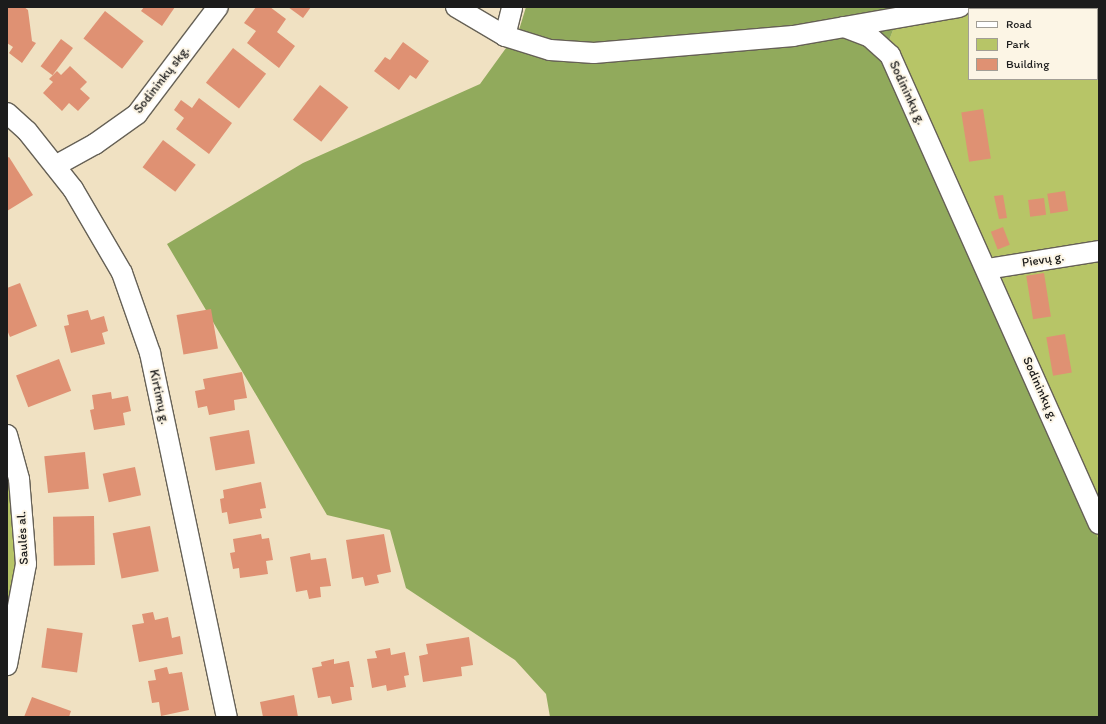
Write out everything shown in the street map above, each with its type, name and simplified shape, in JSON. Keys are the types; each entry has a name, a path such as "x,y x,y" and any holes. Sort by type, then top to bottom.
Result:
{"street":[{"name":"Sodininkų skg.","path":"55,166 95,144 136,114 218,7"},
{"path":"456,7 505,36 550,50 594,53 793,36 959,7"},
{"path":"505,36 512,7"},
{"name":"Sodininkų g.","path":"844,27 870,37 890,55 1094,501 1099,524"},
{"name":"Kirtimų g.","path":"7,113 27,131 73,189 122,273 150,353 227,717"},
{"name":"Pievų g.","path":"987,269 1099,251"},
{"name":"Saulės al.","path":"7,435 19,479 26,564 7,665"}],"green space":[{"path":"526,7 902,7 883,56 1099,540 1099,717 550,717 546,694 515,660 406,588 390,530 327,515 167,244 303,163 480,84 519,30"},
{"path":"902,7 1099,7 1099,540 883,56"},
{"path":"7,450 18,561 7,634"}],"building":[{"path":"7,7 24,7 28,10 32,41 36,43 22,63 9,53 13,47 7,43"},
{"path":"144,7 175,7 162,26 141,11"},
{"path":"256,7 270,7 286,19 277,32 295,46 279,68 247,43 256,31 244,23"},
{"path":"288,7 311,7 303,18"},
{"path":"105,11 144,41 122,69 83,39"},
{"path":"61,39 73,48 53,75 41,66"},
{"path":"403,42 429,61 416,79 410,75 399,90 374,71 385,57 390,60"},
{"path":"233,48 266,74 239,109 206,83"},
{"path":"70,66 87,82 80,89 90,98 78,111 69,103 62,111 43,93 53,82 49,79 57,71 61,75"},
{"path":"320,85 348,107 321,142 293,120"},
{"path":"199,98 232,123 209,154 176,129 184,118 174,110 181,100 192,108"},
{"path":"983,109 991,158 969,162 961,112"},
{"path":"163,140 196,165 175,192 143,167"},
{"path":"9,157 33,195 7,211 7,158"},
{"path":"1065,191 1068,211 1050,214 1047,194"},
{"path":"1003,195 1007,218 999,219 994,196"},
{"path":"1044,198 1046,215 1030,217 1028,200"},
{"path":"1003,227 1010,245 998,249 991,232"},
{"path":"1044,273 1051,316 1033,319 1026,276"},
{"path":"20,283 37,326 10,337 7,330 7,288"},
{"path":"211,309 218,348 183,354 177,315"},
{"path":"88,310 91,320 104,316 108,331 102,333 105,344 71,353 64,326 69,325 67,315"},
{"path":"1065,334 1072,372 1053,376 1046,337"},
{"path":"59,359 71,391 28,407 16,375"},
{"path":"242,372 247,398 234,400 235,410 209,415 207,406 198,408 195,391 205,389 203,379"},
{"path":"111,392 112,399 128,396 131,411 123,413 125,425 94,430 90,410 94,409 92,395"},
{"path":"249,430 255,463 216,470 210,437"},
{"path":"85,452 89,489 48,493 44,456"},
{"path":"135,467 141,495 109,502 103,474"},
{"path":"261,482 266,508 260,509 262,518 229,524 227,512 222,513 220,499 224,498 223,490"},
{"path":"94,516 95,565 54,566 53,517"},
{"path":"150,526 159,571 121,578 113,533"},
{"path":"261,534 262,539 269,538 273,560 266,561 268,574 240,578 239,568 233,569 230,553 235,552 233,539"},
{"path":"384,534 391,572 377,575 379,583 365,586 363,577 352,579 346,540"},
{"path":"310,553 311,560 326,558 331,586 320,587 321,597 309,599 307,590 296,592 290,557"},
{"path":"153,612 155,620 168,617 172,638 180,636 183,654 139,662 132,625 144,623 142,614"},
{"path":"47,628 83,633 77,673 41,668"},
{"path":"469,637 473,665 461,667 462,676 423,682 419,656 428,654 426,644"},
{"path":"390,648 391,655 405,652 409,675 404,676 406,687 387,691 386,685 372,688 367,659 377,658 375,651"},
{"path":"334,659 334,664 349,661 354,687 350,687 352,700 332,704 330,696 318,698 312,668 322,666 321,662"},
{"path":"167,667 169,674 182,672 189,710 161,716 159,702 152,703 148,681 156,680 154,670"},
{"path":"294,695 298,717 263,717 260,702"},
{"path":"32,697 71,711 69,717 24,717"}]}
